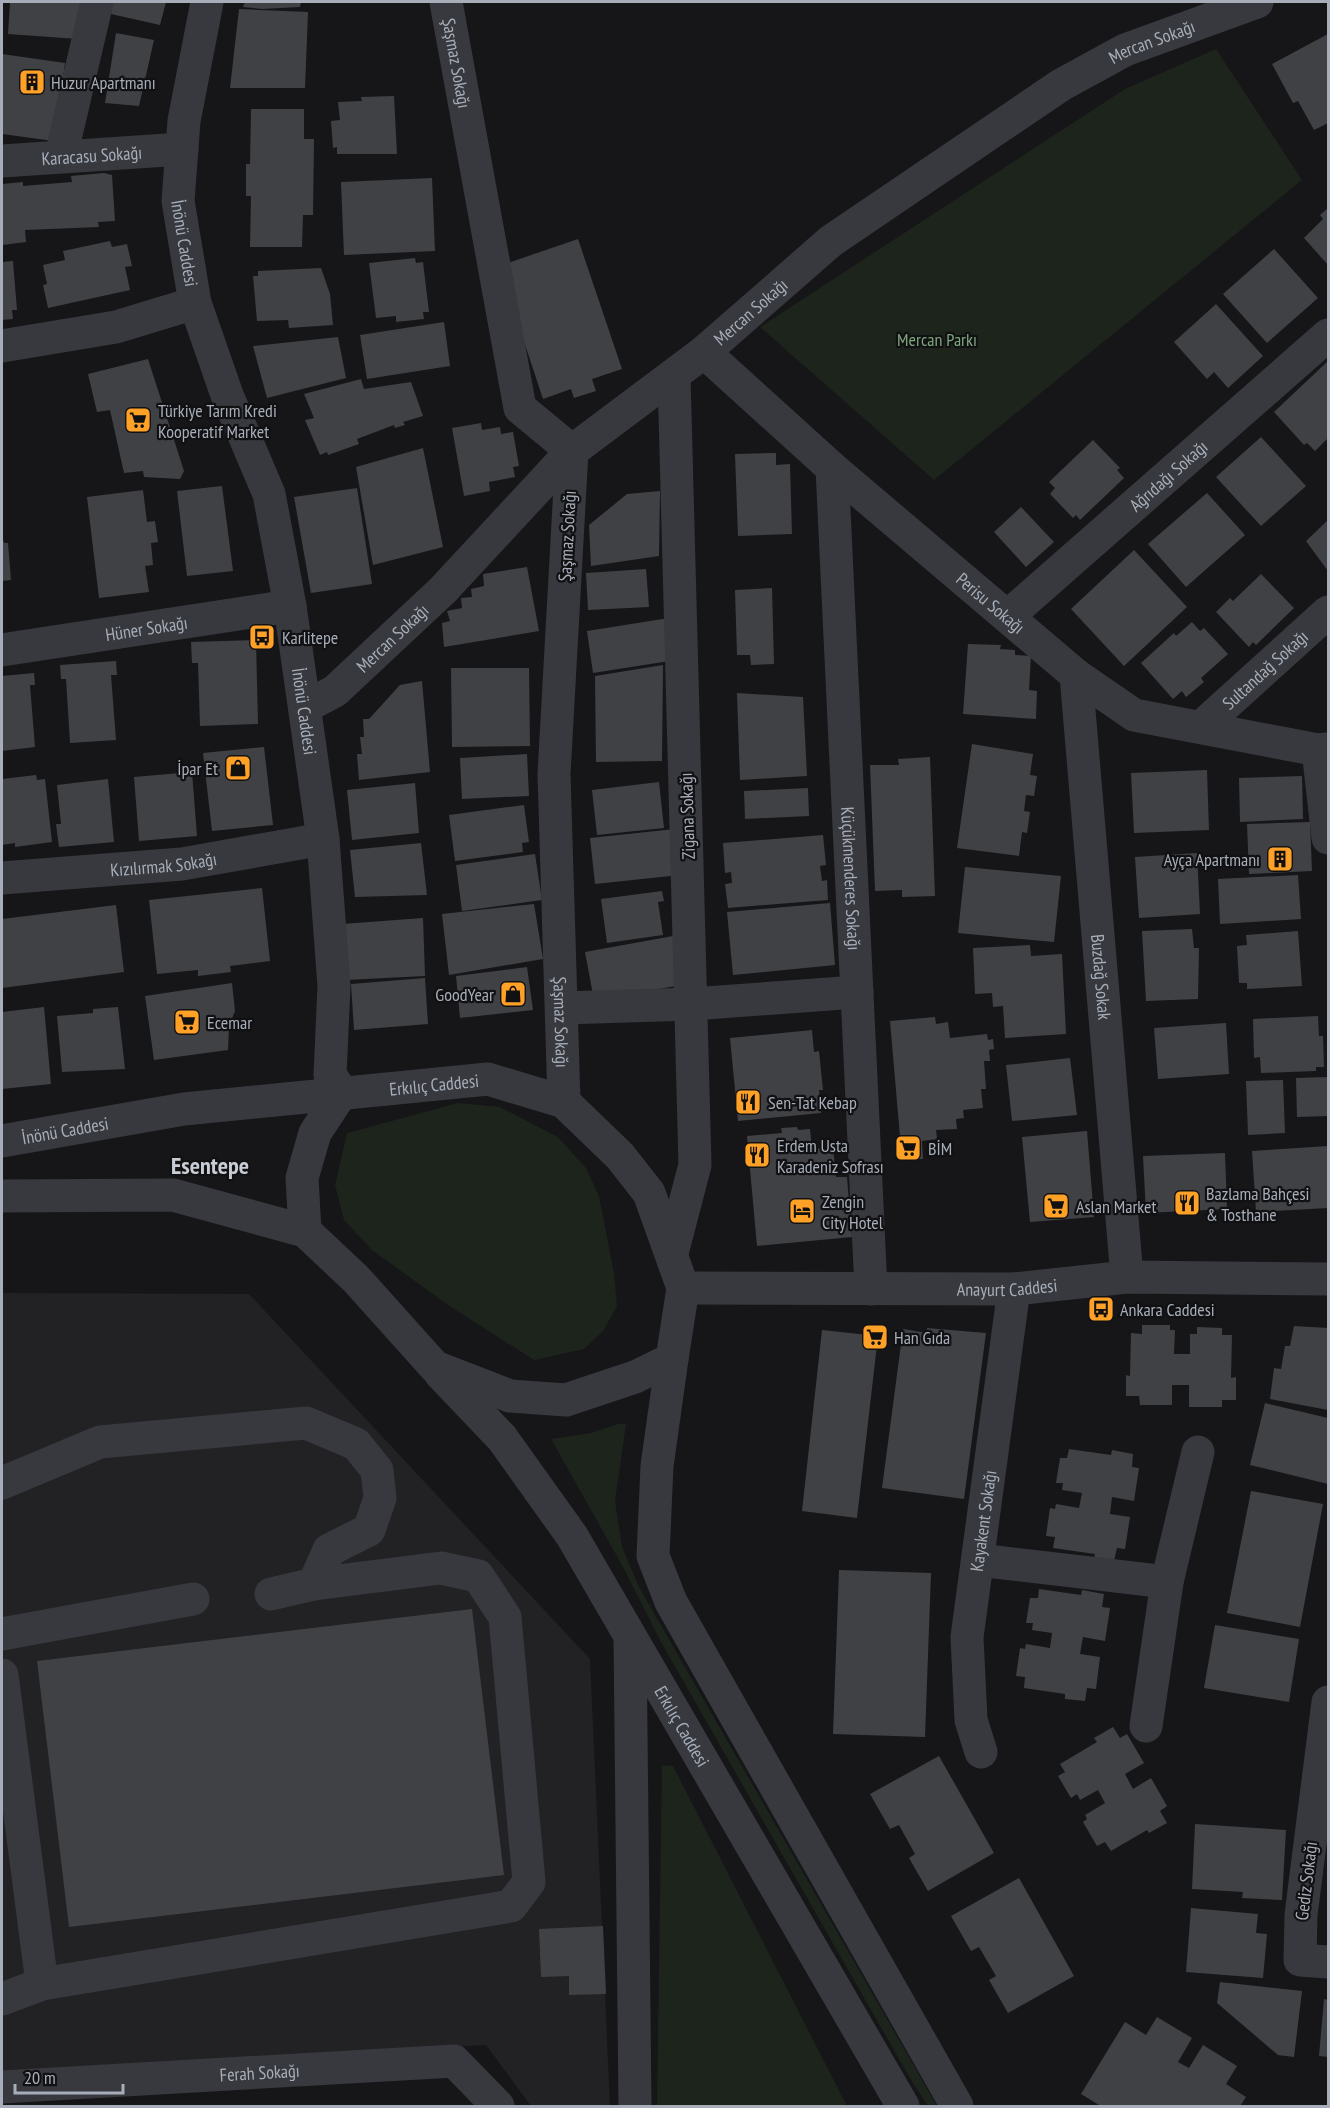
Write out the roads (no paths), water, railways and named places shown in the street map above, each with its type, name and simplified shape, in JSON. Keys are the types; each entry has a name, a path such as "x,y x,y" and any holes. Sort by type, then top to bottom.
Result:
{"street":[{"path":"61,156 97,2"},
{"name":"İnönü Caddesi","path":"2,1141 184,1109 342,1092 330,1075 334,986 323,839 290,606 268,494 227,395 195,303 178,201 184,121 207,2"},
{"name":"Şaşmaz Sokağı","path":"446,2 520,408 572,451 554,774 564,1102"},
{"name":"Mercan Sokağı","path":"305,707 335,691 443,590 572,451 704,352 831,241 1061,85 1125,50 1257,2"},
{"name":"Karacasu Sokağı","path":"2,161 182,149"},
{"path":"2,346 116,327 195,303"},
{"name":"Ağrıdağı Sokağı","path":"1008,616 1329,335"},
{"name":"Perisu Sokağı","path":"704,352 832,468 1076,675 1134,715 1323,750"},
{"name":"Zigana Sokağı","path":"672,1254 695,1165 674,376"},
{"name":"Küçükmenderes Sokağı","path":"832,468 871,1289"},
{"name":"Hüner Sokağı","path":"2,650 290,606"},
{"name":"Sultandağ Sokağı","path":"1201,727 1329,612"},
{"name":"Buzdağ Sokak","path":"1076,675 1127,1277"},
{"path":"1323,750 1329,838"},
{"name":"Kızılırmak Sokağı","path":"2,878 182,864 323,839"},
{"path":"562,1008 692,1004 857,992"},
{"name":"Erkılıç Caddesi","path":"342,1092 488,1079 564,1102 620,1156 649,1193 683,1288 657,1466 653,1556 677,1612 957,2106"},
{"path":"2,1196 173,1195 305,1231 302,1178 315,1133 342,1092"},
{"name":"Erkılıç Caddesi","path":"305,1231 356,1279 508,1447 572,1536 903,2106"},
{"name":"Anayurt Caddesi","path":"683,1288 1014,1289 1127,1277 1329,1279"},
{"name":"Kayakent Sokağı","path":"981,1752 971,1720 967,1637 1014,1289"},
{"name":"Erkılıç Caddesi","path":"435,1367 510,1395 566,1400 635,1377 672,1359"},
{"path":"2,1483 100,1442 306,1422 356,1444 377,1470 380,1498 369,1530 329,1550 314,1584"},
{"path":"1146,1726 1167,1582 1197,1452"},
{"path":"978,1560 1167,1582"},
{"path":"2,2000 42,1984 511,1906 530,1882 505,1617 478,1576 441,1568 314,1584 271,1594"},
{"path":"2,1634 193,1599"},
{"path":"630,1635 635,2106"},
{"path":"2,1675 42,1984"},
{"name":"Gediz Sokağı","path":"1329,1702 1301,1915 1300,1960 1329,1962"},
{"name":"Ferah Sokağı","path":"2,2087 454,2061 498,2106"}],"place":[{"name":"Huzur Apartmanı","path":"32,82"},
{"name":"Türkiye Tarım Kredi Kooperatif Market","path":"138,420"},
{"name":"Karlitepe","path":"262,637"},
{"name":"İpar Et","path":"238,768"},
{"name":"Ayça Apartmanı","path":"1280,859"},
{"name":"GoodYear","path":"513,994"},
{"name":"Ecemar","path":"187,1022"},
{"name":"Sen-Tat Kebap","path":"748,1102"},
{"name":"BİM","path":"908,1148"},
{"name":"Erdem Usta Karadeniz Sofrası","path":"757,1155"},
{"name":"Bazlama Bahçesi & Tosthane","path":"1187,1203"},
{"name":"Aslan Market","path":"1056,1206"},
{"name":"Zengin City Hotel","path":"802,1211"},
{"name":"Ankara Caddesi","path":"1101,1309"},
{"name":"Han Gıda","path":"875,1337"}],"district":[{"name":"Esentepe","path":"210,1165"}],"park label":[{"name":"Mercan Parkı","path":"937,339"}]}
